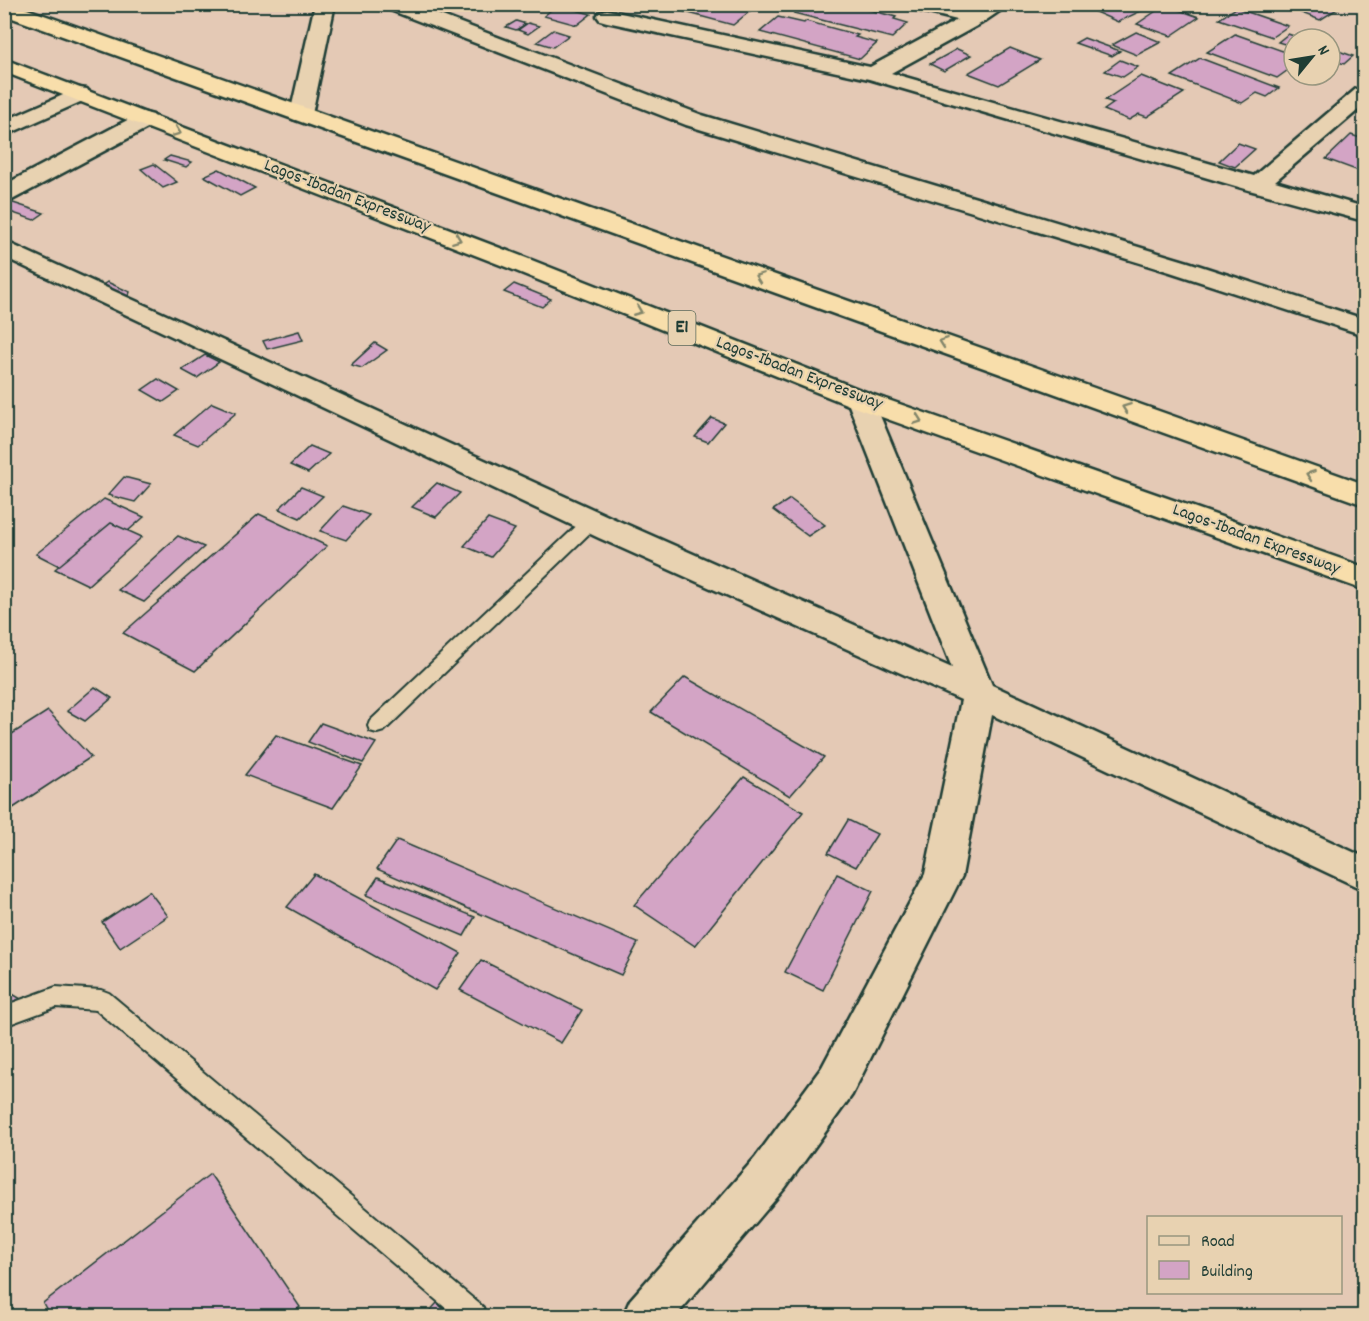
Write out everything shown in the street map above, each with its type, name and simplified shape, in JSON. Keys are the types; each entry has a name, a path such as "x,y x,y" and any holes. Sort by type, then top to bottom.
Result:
{"highway":[{"path":"4,8 1365,495"},
{"name":"Lagos-Ibadan Expressway","path":"4,65 520,264 861,400 1365,579"}],"street":[{"path":"301,114 325,4"},
{"path":"392,4 694,120 1179,267 1365,327"},
{"path":"916,4 975,19"},
{"path":"873,74 1001,4"},
{"path":"607,16 873,74 1365,214"},
{"path":"4,130 79,94"},
{"path":"1257,184 1365,94"},
{"path":"4,195 146,120"},
{"path":"4,248 591,522 979,694 1365,873"},
{"path":"646,1317 770,1173 837,1081 943,876 979,694 861,400"}],"lane":[{"path":"377,726 591,522"},
{"path":"4,1016 56,997 101,1000 474,1317"}],"building":[{"path":"655,4 731,4 750,11 733,25"},
{"path":"803,4 847,4 896,17 894,19 908,23 892,38 794,13"},
{"path":"1077,4 1146,4 1151,6 1118,22"},
{"path":"1278,4 1345,4 1320,20"},
{"path":"557,5 591,14 577,25 544,16"},
{"path":"1165,5 1199,17 1171,36 1137,24"},
{"path":"1236,8 1288,26 1282,27 1282,30 1272,37 1219,19"},
{"path":"778,17 804,23 806,21 858,35 855,37 877,43 860,59 760,32"},
{"path":"516,21 526,24 516,30 506,27"},
{"path":"528,23 539,26 528,34 518,30"},
{"path":"553,30 569,35 553,47 537,42"},
{"path":"1136,32 1161,42 1137,55 1112,45"},
{"path":"1235,34 1282,51 1282,74 1277,78 1207,52"},
{"path":"1084,38 1120,51 1112,56 1075,43"},
{"path":"1010,48 1040,60 999,85 968,73"},
{"path":"957,49 971,55 944,71 930,64"},
{"path":"1342,52 1353,56 1342,63"},
{"path":"1200,58 1279,88 1267,97 1257,93 1242,103 1172,76"},
{"path":"1120,60 1138,67 1123,77 1105,71"},
{"path":"1141,76 1184,93 1147,117 1139,114 1129,120 1104,110 1114,103 1105,100"},
{"path":"1351,135 1364,139 1364,173 1326,159"},
{"path":"1238,143 1255,149 1235,167 1219,161"},
{"path":"170,156 192,162 186,167 164,160"},
{"path":"154,164 177,182 163,188 141,169"},
{"path":"219,169 255,188 240,196 204,176"},
{"path":"4,200 44,213 34,220 4,210"},
{"path":"107,282 130,292 128,298 101,286"},
{"path":"514,284 551,299 542,307 504,292"},
{"path":"299,331 303,340 267,349 263,341"},
{"path":"375,343 387,350 362,368 351,365"},
{"path":"205,355 219,362 197,378 182,370"},
{"path":"158,379 179,391 163,402 142,390"},
{"path":"212,403 236,413 198,445 174,435"},
{"path":"712,418 724,423 708,442 695,437"},
{"path":"310,446 329,454 308,473 290,465"},
{"path":"124,477 151,484 135,502 108,495"},
{"path":"437,483 460,493 436,517 412,507"},
{"path":"301,487 323,496 300,518 279,509"},
{"path":"104,499 144,517 77,575 36,554"},
{"path":"790,499 825,525 808,536 773,510"},
{"path":"343,506 369,515 346,540 320,531"},
{"path":"259,514 327,546 195,671 123,633"},
{"path":"488,519 515,529 491,557 464,546"},
{"path":"111,523 142,537 88,585 55,569"},
{"path":"178,536 204,547 144,602 118,590"},
{"path":"685,677 824,757 790,796 651,712"},
{"path":"95,687 112,698 85,721 67,711"},
{"path":"48,711 91,757 4,814 4,739"},
{"path":"321,723 376,743 363,763 308,742"},
{"path":"276,735 362,766 333,808 245,775"},
{"path":"744,777 803,812 695,946 634,905"},
{"path":"848,820 877,834 856,867 828,853"},
{"path":"397,840 638,943 621,975 377,869"},
{"path":"314,874 461,953 435,990 287,907"},
{"path":"837,874 873,891 823,990 785,972"},
{"path":"378,877 475,917 464,936 366,895"},
{"path":"149,891 168,916 120,948 102,922"},
{"path":"481,960 582,1010 561,1043 460,990"},
{"path":"4,989 21,999 4,1008"},
{"path":"210,1174 300,1307 289,1316 50,1316 43,1303"},
{"path":"437,1303 451,1316 425,1316"}]}
